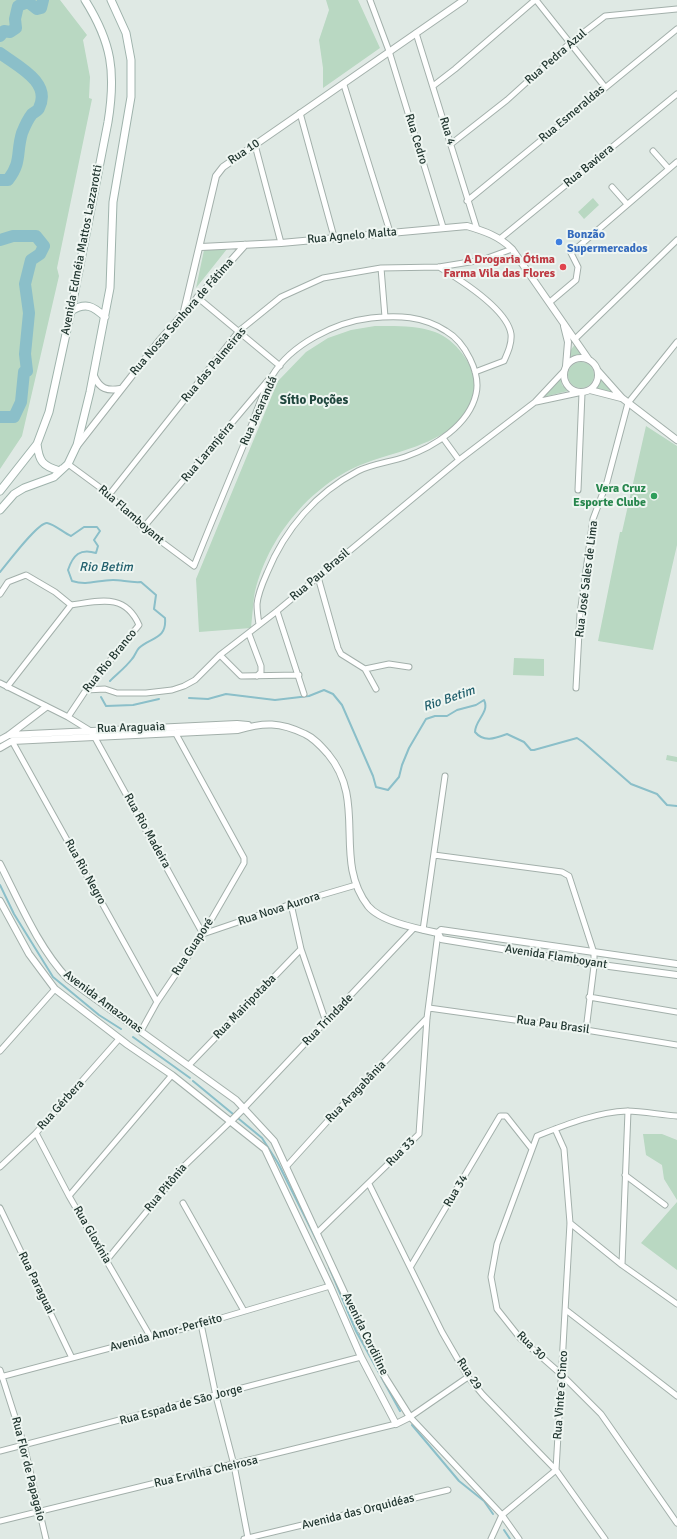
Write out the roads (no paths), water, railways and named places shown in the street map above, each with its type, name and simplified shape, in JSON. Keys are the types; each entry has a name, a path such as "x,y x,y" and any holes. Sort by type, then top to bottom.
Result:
{"main road":[{"name":"Avenida Edméia Mattos Lazzarotti","path":"0,491 37,444 49,412 71,311 113,92 110,54 98,22 84,0"},
{"name":"Avenida Edméia Mattos Lazzarotti","path":"0,510 14,494 24,488 54,477 68,464 76,448 94,376 110,288 113,202 131,97 131,60 127,40 111,0"},
{"path":"71,311 79,306 85,305 96,309 105,317"},
{"path":"37,444 40,460 49,468 60,471 62,469"}],"street":[{"name":"Rua Cedro","path":"370,0 389,52 443,227"},
{"name":"Rua 10","path":"184,311 201,247 216,176 223,167 464,0"},
{"path":"433,86 536,0 605,87"},
{"name":"Rua Pedra Azul","path":"450,144 507,100 570,43 605,16 677,9"},
{"name":"Rua Esmeraldas","path":"467,201 677,29"},
{"name":"Rua 4","path":"416,32 467,201 477,229"},
{"path":"344,84 390,232"},
{"name":"Rua Baviera","path":"501,238 677,94"},
{"path":"300,113 334,237"},
{"path":"255,145 281,243"},
{"path":"653,151 669,169"},
{"path":"550,302 576,280 578,267 571,253 677,163"},
{"path":"612,187 628,204"},
{"name":"Rua Agnelo Malta","path":"201,247 281,243 467,226 501,238"},
{"path":"501,238 512,249 576,339 589,360"},
{"path":"568,350 576,339 677,240"},
{"name":"Rua Nossa Senhora de Fátima","path":"76,448 120,389 184,311 245,245"},
{"name":"Rua das Palmeiras","path":"109,495 239,332 281,296 323,278 381,268 439,267 482,260 512,249"},
{"path":"439,267 483,298 507,323 511,334 510,349 504,361 475,372"},
{"path":"381,268 386,317"},
{"path":"197,297 280,366"},
{"name":"Rua Jacarandá","path":"194,566 272,376 302,344 333,328 355,320 386,317 418,318 448,332 457,339 475,372 478,385 474,406 460,423 443,438 407,456 359,471 317,499 294,524 275,554 262,583 257,604 259,624"},
{"path":"563,321 567,337 568,350 564,375 566,384 569,388 580,393 590,390 597,383 598,371"},
{"path":"628,403 677,342"},
{"path":"565,368 574,359 580,358 594,363 598,371 622,398 677,440"},
{"name":"Rua Pau Brasil","path":"86,690 105,689 117,693 137,694 172,690 195,680 220,655 277,611 459,460 535,402 565,368"},
{"path":"94,376 102,388 108,390 120,389"},
{"name":"Rua Laranjeira","path":"143,528 272,376"},
{"path":"590,390 622,398"},
{"path":"578,490 580,393"},
{"name":"Rua Pau Brasil","path":"535,402 580,393"},
{"name":"Rua José Sales de Lima","path":"576,688 580,614 594,519 607,482 628,403"},
{"path":"443,438 459,460"},
{"name":"Rua Flamboyant","path":"68,464 109,495 143,528 194,566"},
{"path":"0,594 8,582 26,575 55,592 71,605 7,687"},
{"path":"318,577 341,654 365,669 376,689"},
{"name":"Rua Rio Branco","path":"68,717 86,690 139,625 136,617 122,604 113,600 71,605"},
{"path":"277,611 304,694"},
{"path":"248,634 261,666 261,672 257,676"},
{"path":"220,655 241,676 299,675"},
{"path":"365,669 385,664 409,667"},
{"name":"Rua Rio Madeira","path":"0,684 68,717 89,730 94,736 203,934"},
{"path":"0,748 46,707"},
{"name":"Rua Araguaia","path":"11,738 89,730 237,724 252,726 282,725 310,736 322,747"},
{"name":"Rua Araguaia","path":"11,738 176,734 238,730 252,726"},
{"name":"Rua Guaporé","path":"141,1031 157,1002 203,934 244,863 244,858 176,734"},
{"path":"0,740 11,738"},
{"name":"Rua Rio Negro","path":"11,738 157,1002"},
{"name":"Avenida Flamboyant","path":"322,747 343,776 347,791 350,805 350,860 356,885 369,906 381,916 414,928 438,934 441,939 594,964 677,975"},
{"path":"423,930 445,776"},
{"path":"434,855 566,874 571,880 594,953 586,1030"},
{"name":"Avenida Amazonas","path":"0,864 55,964 68,979 189,1065 243,1109"},
{"name":"Rua Nova Aurora","path":"203,934 291,904 356,885"},
{"name":"Avenida Amazonas","path":"0,901 29,954 55,990 232,1120"},
{"path":"291,904 301,949 326,1022"},
{"name":"Rua Trindade","path":"243,1109 414,928"},
{"name":"Avenida Flamboyant","path":"438,934 441,930 677,964"},
{"name":"Rua 33","path":"317,1233 419,1134 427,1018 438,934"},
{"name":"Rua Mairipotaba","path":"189,1065 301,949"},
{"path":"0,1051 55,990"},
{"path":"589,997 677,1012"},
{"name":"Rua Pau Brasil","path":"429,1008 586,1030 677,1045"},
{"name":"Rua Aragabânia","path":"286,1167 334,1114 427,1018"},
{"name":"Rua Gérbera","path":"0,1167 36,1133 120,1039"},
{"path":"69,1196 172,1075"},
{"path":"232,1120 243,1109"},
{"name":"Avenida Cordiline","path":"243,1109 274,1141 372,1351 386,1379 410,1417 502,1515 519,1539"},
{"path":"555,1129 609,1113 628,1111 677,1116"},
{"path":"622,1265 628,1111"},
{"name":"Rua 34","path":"411,1266 500,1116 506,1116 532,1149"},
{"name":"Avenida Cordiline","path":"232,1120 265,1149 362,1357 396,1424"},
{"name":"Rua Pitônia","path":"106,1261 184,1166 232,1120"},
{"name":"Rua 30","path":"555,1129 537,1136 497,1244 491,1277 497,1308 520,1338 562,1375 601,1414 677,1523"},
{"name":"Rua Vinte e Cinco","path":"555,1129 564,1149 570,1223 556,1470"},
{"name":"Rua Gloxínia","path":"36,1133 69,1196 150,1336"},
{"path":"625,1175 665,1205"},
{"name":"Rua 29","path":"369,1184 411,1266 442,1332 468,1377 483,1395 556,1470 605,1539"},
{"path":"183,1203 244,1311"},
{"name":"Rua Paraguai","path":"0,1208 72,1358"},
{"path":"570,1223 622,1265 677,1304"},
{"name":"Avenida Amor-Perfeito","path":"2,1376 150,1336 201,1324 330,1286"},
{"path":"566,1310 677,1396"},
{"path":"201,1324 216,1396 234,1465 246,1539"},
{"name":"Rua Espada de São Jorge","path":"0,1451 362,1357"},
{"name":"Rua Flor de Papagaio","path":"0,1370 24,1446 46,1539"},
{"path":"410,1417 468,1377"},
{"name":"Rua Ervilha Cheirosa","path":"0,1521 234,1465 396,1424 410,1417"},
{"path":"491,1539 502,1515 556,1470"},
{"name":"Avenida das Orquidéas","path":"246,1539 448,1490"}],"waterway":[{"name":"Rio Betim","path":"0,36 4,31 10,32 16,28 15,19 18,6 28,2 37,9 41,8 43,0"},
{"name":"Rio Betim","path":"0,53 31,76 41,90 42,99 37,111 32,114 22,133 17,162 12,174 8,180 0,180"},
{"name":"Rio Betim","path":"0,240 13,236 36,236 44,246 40,254 31,260 25,284 29,313 25,354 27,371 24,372 21,402 14,417 0,417"},
{"name":"Rio Betim","path":"0,572 30,536 43,524 50,524 71,536 84,527 97,527 100,531 94,540 98,546 96,553 86,551 81,552 72,560 68,570 72,581 83,583 107,580 141,582 156,595 154,609 165,618 165,625 161,634 143,644 130,662 110,681"},
{"name":"Rio Betim","path":"189,698 208,699 226,694 275,700 309,696 324,690 333,694 342,705 373,776 376,787 388,790 399,777 409,748 426,719 435,716 447,716 457,710 476,705 484,700 484,712 477,724 475,732 482,738 490,739 507,734 524,742 531,750 577,738 631,784 657,794 667,805 677,806"},
{"name":"Rio Betim","path":"101,697 106,706 133,705 159,699"},
{"path":"0,885 14,914 53,977 99,1015 121,1029"},
{"path":"133,1037 190,1078"},
{"path":"193,1081 262,1138 278,1163 318,1243"},
{"path":"329,1267 356,1331 400,1411"},
{"path":"412,1425 459,1481 484,1501 493,1514"},
{"path":"504,1530 510,1539"}],"place":[{"name":"Bonzão Supermercados","path":"559,242"},
{"name":"A Drogaria Ótima Farma Vila das Flores","path":"563,267"},
{"name":"Vera Cruz Esporte Clube","path":"654,496"}],"district":[{"name":"Sítio Poções","path":"314,401"}]}
